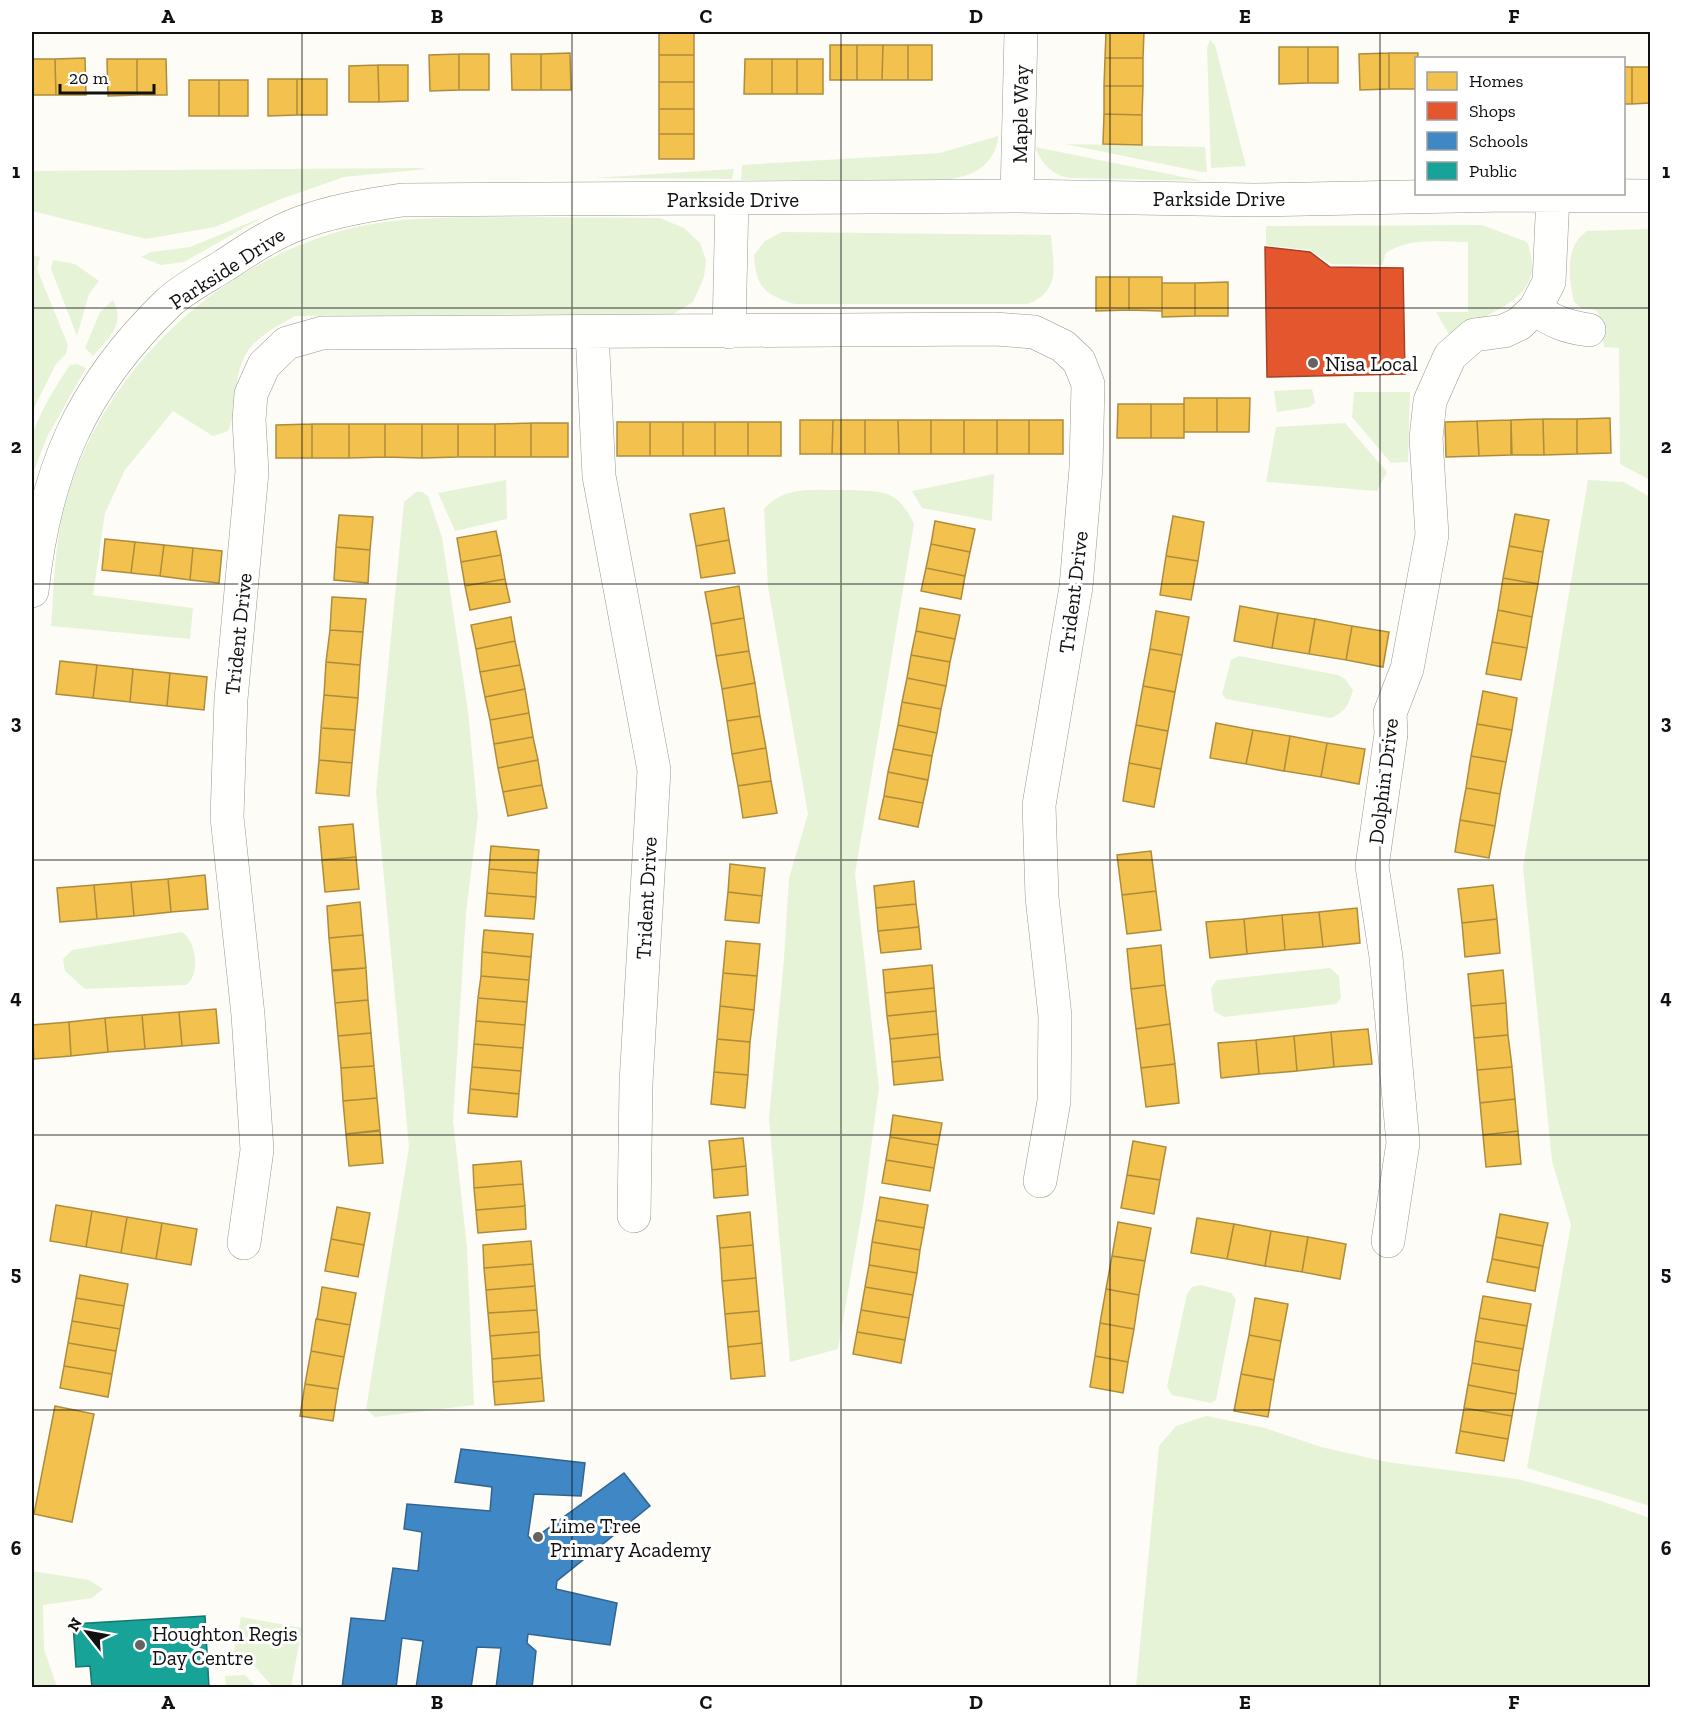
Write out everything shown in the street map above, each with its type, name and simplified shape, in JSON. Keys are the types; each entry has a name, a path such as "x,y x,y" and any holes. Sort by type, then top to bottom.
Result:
{"street":[{"name":"Maple Way","path":"1017,196 1021,32"},
{"name":"Parkside Drive","path":"32,591 42,521 52,483 65,446 95,389 169,302 271,236 301,223 402,200 1017,196 1254,200 1650,196"},
{"name":"Dolphin Drive","path":"1389,1241 1403,1143 1386,957 1372,866 1391,734 1390,713 1408,664 1432,535 1426,438 1430,401 1450,356 1474,336 1504,331 1519,324 1535,309 1549,282 1553,196"},
{"path":"729,332 732,199"},
{"path":"1535,309 1550,320 1567,327 1589,330"},
{"name":"Trident Drive","path":"244,1243 257,1150 248,1015 227,817 231,699 252,472 249,420 251,394 264,365 286,343 322,333 729,332 995,328 1034,332 1063,346 1079,362 1088,384 1086,468 1076,587 1039,805 1042,897 1055,1016 1054,1101 1040,1181"},
{"name":"Trident Drive","path":"592,332 599,476 654,770 636,1083 634,1216"}],"green space":[{"path":"1210,40 1215,45 1246,166 1211,168 1207,48"},
{"path":"998,136 994,152 983,166 974,172 953,179 929,181 741,180 742,165 940,153"},
{"path":"1065,144 1205,147 1207,172 1202,172"},
{"path":"1035,147 1203,181 1068,178 1047,167"},
{"path":"427,169 344,177 281,199 215,227 146,239 32,211 32,171"},
{"path":"734,169 732,179 593,178"},
{"path":"263,217 184,262 161,265 141,257 151,252 190,247"},
{"path":"445,218 660,218 684,228 700,243 706,260 704,277 693,302 673,314 295,316 261,337 247,353 238,376 234,411 228,431 213,436 173,411 125,470 105,513 93,595 193,608 190,639 51,626 59,531 78,465 103,416 134,370 172,328 215,292 262,263 313,240 385,222"},
{"path":"1482,225 1527,242 1531,255 1530,277 1520,294 1511,301 1472,329 1450,336 1436,312 1468,312 1468,242 1415,242 1386,253 1382,265 1331,264 1310,250 1266,245 1266,226"},
{"path":"1650,229 1650,480 1620,464 1619,348 1604,347 1600,317 1596,310 1581,308 1574,302 1570,264 1575,245 1587,231"},
{"path":"782,232 1051,235 1053,276 1046,292 1028,304 795,304 769,293 760,283 755,266 754,255 765,241"},
{"path":"32,255 40,257 37,269 68,345 66,354 56,364 32,412"},
{"path":"53,260 75,264 99,281 89,294 77,336 51,269"},
{"path":"113,300 117,309 117,324 110,337 93,356 85,348 100,312"},
{"path":"77,364 86,368 47,437 32,476 30,456 32,437 39,418 70,365"},
{"path":"1312,389 1315,402 1310,407 1277,412 1274,391"},
{"path":"1354,392 1410,392 1408,462 1391,463 1352,417"},
{"path":"1345,423 1387,472 1377,491 1266,482 1276,427"},
{"path":"994,474 992,521 922,508 912,491"},
{"path":"506,480 507,519 455,531 438,493"},
{"path":"1588,480 1624,482 1650,497 1650,1506 1527,1468 1571,1225 1552,1161 1523,867"},
{"path":"849,490 881,492 895,498 902,504 914,524 855,874 879,1088 864,1200 838,1349 790,1362 769,1118 789,878 808,814 768,587 764,509 773,501 792,492"},
{"path":"416,492 422,492 428,496 442,537 468,711 478,816 466,913 453,1120 467,1248 474,1405 375,1417 366,1409 409,1147 376,792 404,502"},
{"path":"1239,656 1338,675 1345,679 1353,690 1350,700 1343,711 1330,718 1226,699 1222,694 1231,660"},
{"path":"182,932 191,942 195,958 194,974 186,985 85,989 65,971 63,959 72,950"},
{"path":"1330,968 1339,976 1341,998 1336,1004 1224,1017 1214,1011 1211,988 1217,980"},
{"path":"1201,1285 1231,1293 1236,1299 1216,1400 1211,1403 1172,1395 1167,1387 1187,1294 1192,1287"},
{"path":"1206,1416 1265,1428 1321,1447 1387,1462 1517,1479 1598,1500 1650,1518 1650,1687 1136,1687 1159,1446 1176,1426"},
{"path":"32,1571 89,1580 103,1589 92,1598 43,1605 44,1649 57,1687 32,1687"},
{"path":"241,1617 302,1628 291,1687 273,1687 253,1665 232,1661"},
{"path":"245,1675 256,1687 226,1687 225,1676"}],"building: Homes":[{"path":"659,32 694,32 694,55 659,55"},
{"path":"1106,32 1144,32 1143,58 1105,58"},
{"path":"830,45 857,45 857,80 830,80"},
{"path":"857,45 883,45 882,80 857,80"},
{"path":"883,45 908,45 908,80 882,80"},
{"path":"908,45 932,45 932,80 908,80"},
{"path":"1279,47 1308,47 1308,83 1279,84"},
{"path":"1308,47 1338,47 1338,83 1308,83"},
{"path":"570,53 571,90 541,90 541,54"},
{"path":"1389,53 1418,53 1418,57 1415,57 1415,89 1389,89"},
{"path":"1389,53 1389,89 1360,90 1359,54"},
{"path":"459,54 459,90 430,91 429,55"},
{"path":"459,54 489,54 489,90 459,90"},
{"path":"511,54 541,54 541,90 512,90"},
{"path":"659,55 694,55 694,82 659,82"},
{"path":"85,58 86,95 56,95 55,59"},
{"path":"1105,58 1143,58 1143,86 1104,86"},
{"path":"32,59 55,59 56,95 32,95"},
{"path":"107,59 137,59 137,95 108,96"},
{"path":"137,59 166,59 167,95 137,95"},
{"path":"745,59 772,59 772,94 744,94"},
{"path":"772,59 797,59 797,94 772,94"},
{"path":"797,59 823,59 823,94 797,94"},
{"path":"378,65 379,102 349,102 349,66"},
{"path":"378,65 408,65 408,101 379,102"},
{"path":"1625,67 1632,67 1632,104 1625,104"},
{"path":"1632,67 1650,67 1650,103 1632,104"},
{"path":"268,79 297,79 297,115 268,116"},
{"path":"297,79 327,79 327,115 297,115"},
{"path":"189,80 219,80 219,116 189,116"},
{"path":"219,80 248,80 248,116 219,116"},
{"path":"659,82 694,82 694,109 659,109"},
{"path":"1104,86 1143,86 1142,115 1104,114"},
{"path":"659,109 694,109 694,134 659,134"},
{"path":"1104,114 1142,115 1142,145 1103,144"},
{"path":"659,134 694,134 694,159 659,159"},
{"path":"1096,277 1129,277 1129,310 1096,311"},
{"path":"1129,277 1162,277 1162,311 1129,310"},
{"path":"1228,282 1228,316 1195,316 1195,283"},
{"path":"1162,283 1195,283 1195,316 1162,317"},
{"path":"1184,398 1217,398 1217,432 1184,432"},
{"path":"1217,398 1250,398 1249,432 1217,432"},
{"path":"1118,404 1151,404 1151,438 1117,438"},
{"path":"1151,404 1184,404 1184,438 1151,438"},
{"path":"1610,418 1611,453 1577,454 1577,419"},
{"path":"1543,419 1544,455 1511,455 1511,420"},
{"path":"1543,419 1577,419 1577,454 1544,455"},
{"path":"800,420 833,420 832,454 800,454"},
{"path":"833,420 865,420 865,454 832,454"},
{"path":"865,420 898,420 899,454 865,454"},
{"path":"898,420 931,420 931,454 899,454"},
{"path":"931,420 964,420 964,454 931,454"},
{"path":"964,420 997,420 997,454 964,454"},
{"path":"997,420 1029,420 1029,454 997,454"},
{"path":"1029,420 1063,420 1063,454 1029,454"},
{"path":"1511,420 1512,455 1479,456 1477,421"},
{"path":"1477,421 1479,456 1446,457 1445,422"},
{"path":"617,422 650,422 650,456 617,456"},
{"path":"650,422 683,422 683,456 650,456"},
{"path":"683,422 715,422 715,456 683,456"},
{"path":"715,422 748,422 748,456 715,456"},
{"path":"748,422 781,422 781,456 748,456"},
{"path":"531,423 568,423 568,457 531,457"},
{"path":"531,423 531,457 495,457 495,424"},
{"path":"312,424 349,424 349,458 312,458"},
{"path":"312,424 312,458 276,458 276,425"},
{"path":"349,424 385,424 385,457 349,458"},
{"path":"385,424 422,424 422,458 385,457"},
{"path":"422,424 458,424 458,457 422,458"},
{"path":"458,424 495,424 495,457 458,457"},
{"path":"724,508 729,540 696,546 690,514"},
{"path":"1515,514 1549,520 1543,552 1509,546"},
{"path":"339,515 373,517 370,550 336,547"},
{"path":"1173,516 1204,522 1198,561 1166,556"},
{"path":"935,521 975,529 970,552 931,544"},
{"path":"496,531 501,555 461,562 457,538"},
{"path":"105,539 135,542 131,573 102,570"},
{"path":"729,540 735,573 701,578 696,546"},
{"path":"135,542 164,545 160,576 131,573"},
{"path":"931,544 970,552 965,576 926,568"},
{"path":"164,545 193,548 190,580 160,576"},
{"path":"1509,546 1543,552 1538,584 1503,578"},
{"path":"336,547 370,550 368,583 334,580"},
{"path":"193,548 222,551 219,583 190,580"},
{"path":"501,555 505,579 465,586 461,562"},
{"path":"1166,556 1198,561 1191,600 1160,595"},
{"path":"926,568 965,576 961,599 921,591"},
{"path":"1503,578 1538,584 1532,617 1498,610"},
{"path":"505,579 510,602 470,610 465,586"},
{"path":"739,586 744,618 711,624 705,592"},
{"path":"332,597 366,599 363,632 330,630"},
{"path":"1240,606 1278,613 1272,648 1234,641"},
{"path":"920,608 960,615 955,639 916,631"},
{"path":"1498,610 1532,617 1527,648 1492,642"},
{"path":"1156,611 1189,617 1182,655 1150,649"},
{"path":"1278,613 1315,619 1309,654 1272,648"},
{"path":"511,617 515,641 476,649 471,625"},
{"path":"744,618 749,651 716,656 711,624"},
{"path":"1315,619 1352,626 1346,660 1309,654"},
{"path":"1352,626 1389,632 1383,667 1346,660"},
{"path":"330,630 363,632 360,665 326,662"},
{"path":"916,631 955,639 950,662 911,655"},
{"path":"515,641 520,665 480,672 476,649"},
{"path":"1492,642 1527,648 1521,680 1486,674"},
{"path":"1150,649 1182,655 1175,692 1143,686"},
{"path":"749,651 755,683 722,689 716,656"},
{"path":"911,655 950,662 946,686 907,678"},
{"path":"60,661 97,665 93,698 56,694"},
{"path":"326,662 360,665 358,698 324,695"},
{"path":"97,665 133,669 130,702 93,698"},
{"path":"520,665 525,689 485,697 480,672"},
{"path":"133,669 170,673 167,706 130,702"},
{"path":"170,673 207,677 204,710 167,706"},
{"path":"907,678 946,686 941,709 902,702"},
{"path":"755,683 760,716 727,721 722,689"},
{"path":"1143,686 1175,692 1168,731 1136,725"},
{"path":"525,689 529,713 490,720 485,697"},
{"path":"1483,691 1517,698 1512,730 1477,724"},
{"path":"324,695 358,698 355,730 321,728"},
{"path":"902,702 941,709 937,733 898,725"},
{"path":"529,713 533,737 494,744 490,720"},
{"path":"760,716 766,748 732,754 727,721"},
{"path":"1216,723 1253,730 1246,764 1210,758"},
{"path":"1477,724 1512,730 1506,762 1471,756"},
{"path":"898,725 937,733 932,756 893,749"},
{"path":"1136,725 1168,731 1161,769 1129,763"},
{"path":"321,728 355,730 352,763 319,760"},
{"path":"1253,730 1290,736 1284,771 1246,764"},
{"path":"1290,736 1327,743 1321,777 1284,771"},
{"path":"533,737 538,760 498,768 494,744"},
{"path":"1327,743 1365,749 1359,784 1321,777"},
{"path":"766,748 771,781 738,786 732,754"},
{"path":"893,749 932,756 928,780 888,772"},
{"path":"1471,756 1506,762 1500,794 1466,788"},
{"path":"319,760 352,763 349,796 316,793"},
{"path":"538,760 542,785 503,792 498,768"},
{"path":"1129,763 1161,769 1154,807 1123,801"},
{"path":"888,772 928,780 923,803 884,796"},
{"path":"771,781 777,813 743,818 738,786"},
{"path":"542,785 547,808 508,816 503,792"},
{"path":"1466,788 1500,794 1495,826 1460,820"},
{"path":"884,796 923,803 918,827 879,819"},
{"path":"1460,820 1495,826 1489,858 1455,852"},
{"path":"353,824 356,857 322,860 319,827"},
{"path":"491,846 539,850 537,873 489,869"},
{"path":"1151,851 1156,891 1122,895 1117,855"},
{"path":"356,857 359,889 325,892 322,860"},
{"path":"730,864 765,868 762,896 728,892"},
{"path":"489,869 537,873 536,897 487,893"},
{"path":"205,875 208,909 171,912 168,879"},
{"path":"168,879 171,912 134,916 131,882"},
{"path":"914,881 916,904 876,908 874,886"},
{"path":"131,882 134,916 97,919 94,885"},
{"path":"94,885 97,919 60,922 57,888"},
{"path":"1493,885 1497,919 1462,923 1458,889"},
{"path":"1156,891 1161,930 1127,934 1122,895"},
{"path":"728,892 762,896 759,923 725,920"},
{"path":"487,893 536,897 534,919 485,916"},
{"path":"360,902 363,935 329,938 327,906"},
{"path":"916,904 919,927 878,931 876,908"},
{"path":"1357,908 1360,943 1323,947 1319,912"},
{"path":"1319,912 1323,947 1285,950 1282,915"},
{"path":"1282,915 1285,950 1247,954 1244,919"},
{"path":"1244,919 1247,954 1210,958 1206,922"},
{"path":"1497,919 1500,953 1465,957 1462,923"},
{"path":"919,927 921,949 881,953 878,931"},
{"path":"484,930 533,934 531,957 482,952"},
{"path":"363,935 366,968 332,970 329,938"},
{"path":"726,941 760,944 757,976 723,973"},
{"path":"1161,945 1165,985 1131,989 1127,949"},
{"path":"482,952 531,957 529,980 481,976"},
{"path":"932,965 934,988 885,993 883,970"},
{"path":"366,968 368,1000 335,1003 332,971"},
{"path":"1503,970 1506,1003 1471,1006 1468,974"},
{"path":"723,973 757,976 754,1010 720,1006"},
{"path":"481,976 529,980 527,1002 478,998"},
{"path":"1165,985 1170,1024 1136,1029 1131,989"},
{"path":"934,988 936,1011 887,1016 885,993"},
{"path":"478,998 527,1002 525,1025 476,1021"},
{"path":"368,1000 371,1033 338,1036 335,1003"},
{"path":"1506,1003 1508,1035 1474,1038 1471,1006"},
{"path":"720,1006 754,1010 750,1042 717,1039"},
{"path":"216,1009 219,1043 182,1046 179,1012"},
{"path":"936,1011 938,1034 890,1039 887,1016"},
{"path":"179,1012 182,1046 145,1049 142,1015"},
{"path":"142,1015 145,1049 108,1052 105,1018"},
{"path":"105,1018 108,1052 71,1056 69,1022"},
{"path":"476,1021 525,1025 523,1048 474,1044"},
{"path":"69,1022 71,1056 34,1059 32,1025"},
{"path":"1170,1024 1175,1064 1141,1068 1136,1029"},
{"path":"1368,1029 1372,1064 1334,1067 1331,1032"},
{"path":"1331,1032 1334,1067 1297,1071 1294,1036"},
{"path":"371,1033 374,1066 341,1068 338,1036"},
{"path":"938,1034 940,1057 892,1062 890,1039"},
{"path":"1508,1035 1512,1067 1477,1070 1474,1038"},
{"path":"1294,1036 1297,1071 1259,1074 1256,1040"},
{"path":"717,1039 750,1042 748,1075 714,1072"},
{"path":"1256,1040 1259,1074 1221,1078 1218,1043"},
{"path":"474,1044 523,1048 521,1071 472,1067"},
{"path":"940,1057 943,1080 894,1085 892,1062"},
{"path":"1175,1064 1179,1103 1146,1107 1141,1068"},
{"path":"374,1066 377,1098 343,1101 341,1068"},
{"path":"472,1067 521,1071 519,1094 470,1089"},
{"path":"1512,1067 1515,1099 1480,1103 1477,1070"},
{"path":"714,1072 748,1075 745,1108 711,1104"},
{"path":"470,1089 519,1094 517,1117 468,1113"},
{"path":"377,1098 380,1130 346,1134 343,1101"},
{"path":"1515,1099 1518,1131 1483,1135 1480,1103"},
{"path":"893,1115 942,1123 938,1145 890,1137"},
{"path":"380,1131 383,1163 349,1166 346,1134"},
{"path":"1518,1131 1521,1164 1486,1167 1483,1135"},
{"path":"890,1137 938,1145 934,1168 886,1160"},
{"path":"743,1138 746,1166 712,1170 709,1141"},
{"path":"1133,1141 1166,1147 1160,1180 1127,1175"},
{"path":"886,1160 934,1168 930,1191 882,1183"},
{"path":"521,1161 523,1184 474,1188 473,1165"},
{"path":"746,1166 748,1195 714,1198 712,1170"},
{"path":"1127,1175 1160,1180 1154,1214 1121,1208"},
{"path":"523,1184 525,1206 476,1210 474,1188"},
{"path":"880,1197 928,1205 924,1228 876,1220"},
{"path":"56,1205 92,1211 86,1247 50,1241"},
{"path":"525,1206 526,1229 478,1233 476,1210"},
{"path":"337,1207 370,1213 364,1245 331,1239"},
{"path":"92,1211 127,1217 121,1253 86,1247"},
{"path":"750,1212 753,1245 720,1248 717,1216"},
{"path":"1500,1214 1548,1223 1543,1246 1496,1237"},
{"path":"127,1217 162,1223 156,1259 121,1253"},
{"path":"1197,1218 1234,1224 1227,1259 1191,1253"},
{"path":"876,1220 924,1228 920,1250 872,1242"},
{"path":"1118,1222 1151,1228 1145,1261 1112,1256"},
{"path":"162,1223 197,1229 191,1265 156,1259"},
{"path":"1234,1224 1271,1231 1265,1266 1227,1259"},
{"path":"1271,1231 1308,1237 1302,1272 1265,1266"},
{"path":"1308,1237 1346,1244 1340,1279 1302,1272"},
{"path":"1496,1237 1543,1246 1539,1268 1492,1259"},
{"path":"331,1239 364,1245 358,1277 325,1271"},
{"path":"531,1241 533,1264 484,1268 483,1245"},
{"path":"872,1242 920,1250 917,1273 869,1265"},
{"path":"753,1245 756,1278 722,1281 720,1248"},
{"path":"1112,1256 1145,1261 1139,1295 1106,1289"},
{"path":"1492,1259 1539,1268 1535,1291 1487,1282"},
{"path":"533,1264 535,1286 486,1290 484,1268"},
{"path":"869,1265 917,1273 913,1295 865,1287"},
{"path":"80,1275 128,1284 124,1306 76,1298"},
{"path":"756,1278 759,1311 725,1314 722,1281"},
{"path":"535,1286 537,1310 488,1313 486,1290"},
{"path":"322,1287 356,1293 350,1325 317,1319"},
{"path":"865,1287 913,1295 909,1318 861,1310"},
{"path":"1106,1289 1139,1295 1134,1329 1100,1323"},
{"path":"1483,1296 1531,1304 1527,1326 1479,1318"},
{"path":"76,1298 124,1306 120,1329 72,1321"},
{"path":"1255,1298 1288,1304 1281,1341 1249,1335"},
{"path":"537,1310 539,1332 490,1336 488,1313"},
{"path":"861,1310 909,1318 905,1340 857,1332"},
{"path":"759,1311 762,1343 728,1347 725,1314"},
{"path":"1479,1318 1527,1326 1523,1349 1475,1341"},
{"path":"316,1319 350,1325 344,1357 311,1351"},
{"path":"72,1321 120,1329 116,1351 68,1343"},
{"path":"1100,1323 1134,1329 1128,1362 1095,1356"},
{"path":"539,1332 540,1355 492,1359 490,1336"},
{"path":"857,1332 905,1340 901,1363 853,1354"},
{"path":"1249,1335 1281,1341 1274,1380 1241,1374"},
{"path":"1475,1341 1523,1349 1519,1371 1472,1363"},
{"path":"68,1343 116,1351 112,1374 64,1366"},
{"path":"762,1343 765,1376 731,1379 728,1347"},
{"path":"311,1351 344,1357 338,1389 305,1384"},
{"path":"540,1355 542,1378 493,1382 492,1359"},
{"path":"1095,1356 1128,1362 1123,1393 1090,1387"},
{"path":"1472,1363 1519,1371 1516,1394 1468,1385"},
{"path":"64,1366 112,1374 108,1397 60,1388"},
{"path":"1241,1374 1274,1380 1268,1417 1234,1411"},
{"path":"542,1378 544,1401 495,1405 493,1382"},
{"path":"305,1384 338,1389 333,1421 300,1416"},
{"path":"1468,1385 1516,1394 1512,1416 1464,1408"},
{"path":"55,1406 94,1414 72,1522 34,1514"},
{"path":"1464,1408 1512,1416 1508,1439 1460,1431"},
{"path":"1460,1431 1508,1439 1504,1461 1456,1453"}],"building: Shops":[{"path":"1265,247 1310,252 1330,267 1403,268 1405,374 1267,377"}],"building: Schools":[{"path":"461,1449 585,1463 581,1496 534,1494 528,1536 532,1540 624,1473 650,1506 557,1581 556,1589 617,1603 610,1645 528,1634 527,1643 536,1651 532,1688 496,1688 501,1648 477,1647 471,1688 416,1688 423,1641 402,1638 396,1688 342,1688 351,1618 385,1621 393,1568 418,1571 422,1532 404,1529 407,1504 490,1511 492,1487 455,1482"}],"building: Public":[{"name":"Houghton Regis Day Centre","path":"205,1616 209,1688 92,1688 90,1666 76,1667 73,1624"}],"place":[{"name":"Nisa Local","path":"1313,363"},
{"name":"Lime Tree Primary Academy","path":"538,1537"},
{"name":"Houghton Regis Day Centre","path":"140,1645"}]}
